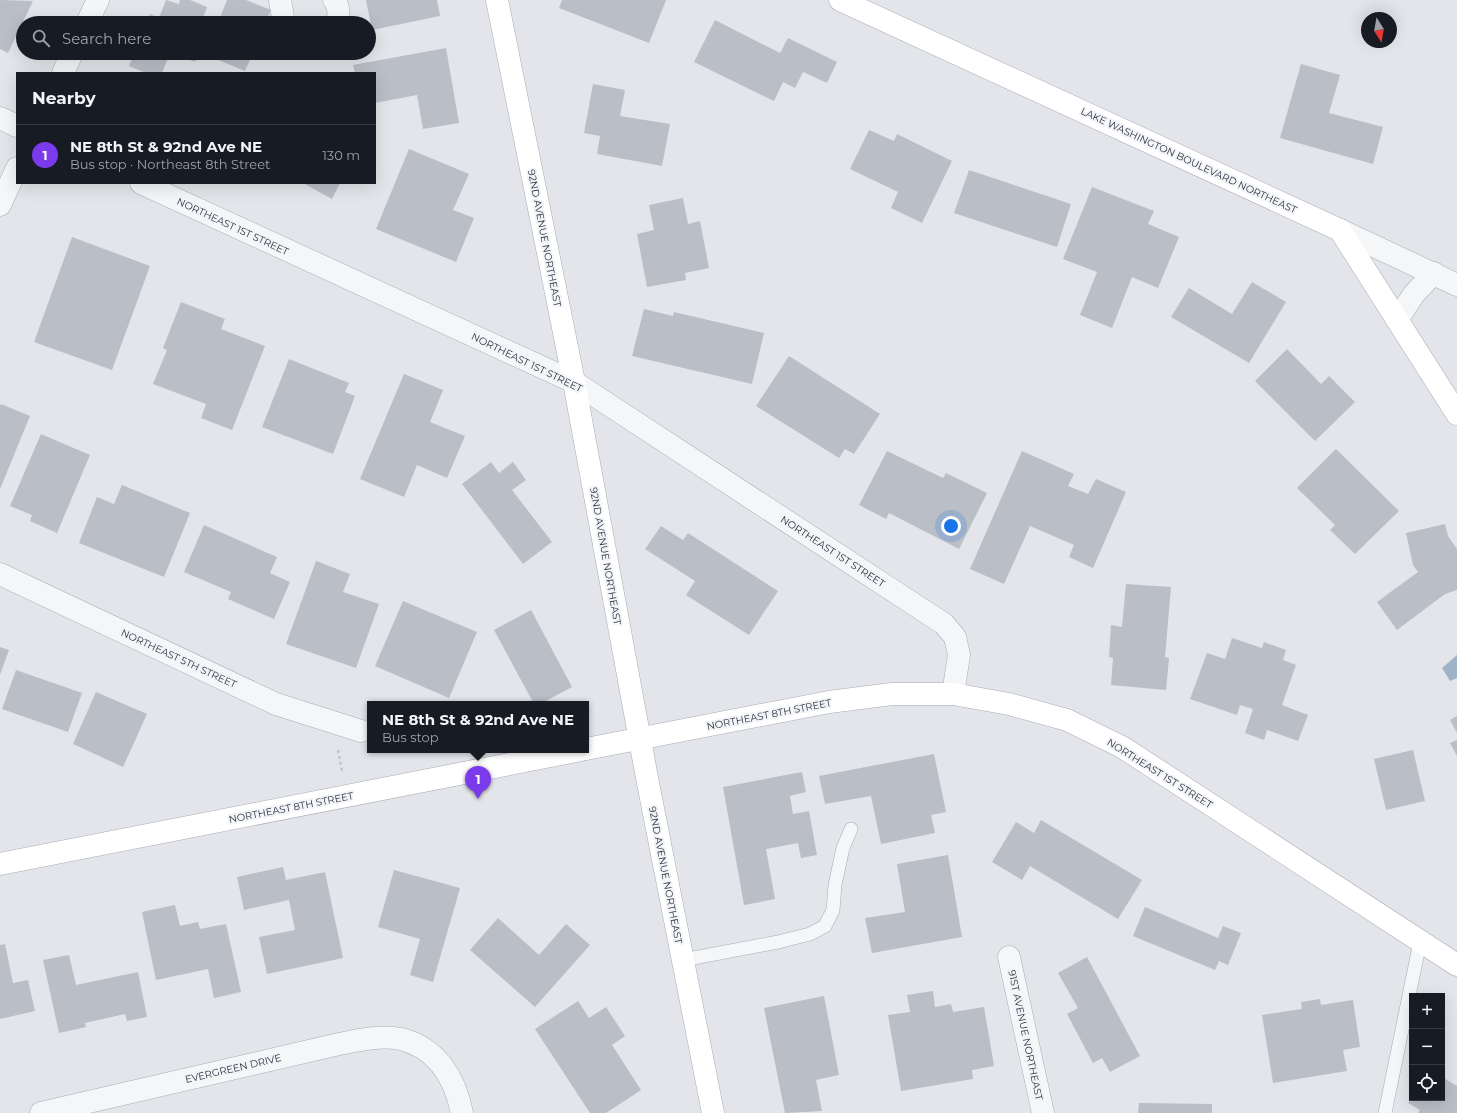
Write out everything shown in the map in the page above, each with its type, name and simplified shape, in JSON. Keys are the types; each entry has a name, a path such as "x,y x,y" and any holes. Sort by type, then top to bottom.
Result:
{"main road":[{"name":"92ND AVENUE NORTHEAST","path":"497,0 574,382 640,739 713,1113"},
{"name":"LAKE WASHINGTON BOULEVARD NORTHEAST","path":"840,0 1340,230"},
{"path":"1340,230 1457,414"},
{"name":"NORTHEAST 8TH STREET","path":"589,748 829,702 892,694 953,694"},
{"name":"NORTHEAST 1ST STREET","path":"953,694 1009,704 1067,720 1122,747 1189,789 1457,965"},
{"name":"NORTHEAST 8TH STREET","path":"0,864 566,753"}],"street":[{"path":"90,16 98,0"},
{"path":"280,0 283,16"},
{"path":"334,0 338,5 338,16"},
{"path":"62,72 68,60"},
{"path":"0,118 16,126"},
{"path":"0,205 16,170"},
{"name":"NORTHEAST 1ST STREET","path":"143,184 574,382 944,624 955,637 959,655 953,694"},
{"path":"1340,230 1457,284"},
{"path":"1397,320 1414,294 1434,273"},
{"name":"NORTHEAST 5TH STREET","path":"0,574 276,704 362,731"},
{"name":"91ST AVENUE NORTHEAST","path":"1009,957 1043,1113"},
{"name":"EVERGREEN DRIVE","path":"41,1113 339,1044 372,1038 400,1039 426,1049 446,1070 459,1100 462,1113"}],"lane":[{"path":"684,960 778,942 810,934 826,926 833,910 835,885 843,848 851,829"},
{"path":"1385,1113 1420,942"}],"water":[{"path":"1457,655 1457,678 1450,681 1442,668"}],"building":[{"path":"0,0 33,1 26,16 16,16 16,36 8,53 0,49"},
{"path":"166,0 179,4 180,0 190,0 207,7 204,16 160,16"},
{"path":"227,0 246,0 271,10 268,16 221,16"},
{"path":"366,0 437,0 440,16 376,29 376,16 369,16"},
{"path":"562,0 666,0 649,43 559,8"},
{"path":"715,20 780,53 788,38 837,62 827,83 803,72 795,88 783,82 774,101 694,62"},
{"path":"446,48 459,123 423,129 417,95 376,103 376,72 355,72 353,65"},
{"path":"131,60 167,60 162,72 144,72 129,66"},
{"path":"218,60 250,60 245,71"},
{"path":"1301,64 1340,75 1329,113 1383,127 1373,164 1280,138"},
{"path":"593,84 625,90 620,116 670,124 662,166 597,154 600,136 584,133"},
{"path":"869,130 894,141 897,134 952,161 922,223 891,208 898,192 850,169"},
{"path":"409,149 469,174 453,210 474,218 456,262 376,229"},
{"path":"969,170 1071,204 1057,247 954,213"},
{"path":"305,184 340,184 332,199"},
{"path":"1092,187 1154,211 1148,224 1179,237 1158,288 1132,277 1112,328 1080,315 1097,272 1063,259"},
{"path":"683,198 688,224 700,221 709,268 685,273 686,280 647,287 637,234 654,230 649,205"},
{"path":"72,237 150,266 112,370 34,342"},
{"path":"1252,282 1286,302 1249,363 1171,317 1189,288 1232,314"},
{"path":"181,302 225,319 221,329 265,346 232,430 201,418 206,404 153,384 167,350 163,348"},
{"path":"644,309 673,316 674,312 764,333 752,384 632,356"},
{"path":"1287,349 1321,384 1329,376 1355,402 1315,441 1255,381"},
{"path":"789,356 880,414 854,454 845,449 839,458 756,406"},
{"path":"289,359 349,383 345,392 355,396 333,454 262,427"},
{"path":"404,374 443,390 430,422 465,436 447,478 417,465 404,497 360,479"},
{"path":"1,404 30,416 0,489 0,406"},
{"path":"41,434 90,455 57,533 30,521 32,515 10,506"},
{"path":"1336,449 1399,511 1355,554 1330,530 1335,525 1297,488"},
{"path":"887,451 943,478 946,473 987,493 959,549 889,513 886,519 859,505"},
{"path":"1022,451 1074,474 1068,486 1088,494 1096,479 1126,492 1093,568 1069,557 1074,545 1030,526 1004,584 970,569"},
{"path":"491,462 499,473 513,462 526,480 512,490 552,542 523,564 462,484"},
{"path":"122,485 190,513 164,577 79,543 97,497 114,504"},
{"path":"1445,524 1448,536 1457,549 1457,590 1445,594 1397,630 1377,602 1418,572 1413,565 1406,533"},
{"path":"204,525 277,557 270,573 290,582 274,619 228,599 231,592 184,572"},
{"path":"661,526 683,540 688,533 778,591 749,635 686,595 695,581 645,549"},
{"path":"316,561 350,574 343,592 379,604 356,668 286,644"},
{"path":"1126,584 1171,587 1165,657 1169,658 1166,690 1111,685 1113,658 1109,657 1111,625 1122,627"},
{"path":"403,601 477,632 449,698 375,666"},
{"path":"531,610 572,687 546,701 532,701 494,630"},
{"path":"1232,638 1262,648 1264,642 1286,650 1283,660 1296,665 1282,705 1308,715 1298,741 1267,730 1264,740 1245,733 1253,709 1240,705 1237,715 1190,699 1207,653 1225,659"},
{"path":"0,647 9,650 0,675"},
{"path":"16,670 82,693 68,732 2,709"},
{"path":"96,692 147,714 123,767 73,744"},
{"path":"1457,716 1457,733 1450,720"},
{"path":"1457,740 1457,756 1450,743"},
{"path":"1413,750 1425,801 1386,810 1374,759"},
{"path":"934,754 946,812 931,815 935,833 881,844 871,796 825,804 819,776"},
{"path":"802,772 806,792 790,796 793,814 809,811 817,855 801,858 798,843 766,849 775,899 744,905 723,787"},
{"path":"1041,820 1142,880 1118,919 1030,866 1022,880 992,862 1016,822 1034,833"},
{"path":"948,855 962,937 872,953 865,918 905,912 897,864"},
{"path":"283,867 286,880 325,872 343,958 267,974 259,937 295,930 289,900 244,910 237,877"},
{"path":"394,870 460,888 433,982 410,975 420,939 378,927"},
{"path":"175,905 180,926 198,922 200,929 226,924 241,992 214,998 208,969 156,980 142,912"},
{"path":"1145,907 1218,938 1223,926 1241,933 1228,965 1219,961 1215,970 1133,936"},
{"path":"498,918 539,955 566,924 590,945 535,1007 470,950"},
{"path":"5,944 13,983 28,980 35,1011 0,1019 0,945"},
{"path":"69,955 76,985 138,972 147,1017 127,1021 125,1014 85,1023 86,1027 59,1033 43,960"},
{"path":"1087,957 1140,1056 1110,1072 1102,1058 1093,1063 1067,1014 1078,1008 1058,973"},
{"path":"933,991 935,1007 951,1004 953,1012 984,1007 994,1066 972,1070 973,1079 901,1091 888,1015 910,1012 907,995"},
{"path":"824,996 839,1075 816,1080 822,1111 785,1113 764,1008"},
{"path":"1320,999 1321,1005 1353,1000 1360,1047 1343,1050 1347,1071 1273,1083 1262,1015 1302,1009 1301,1002"},
{"path":"578,1001 589,1018 606,1007 625,1036 612,1045 641,1090 606,1113 590,1113 535,1029"},
{"path":"1445,1079 1457,1086 1457,1113 1418,1113 1420,1110 1408,1103 1409,1101 1445,1101"},
{"path":"1139,1103 1212,1104 1212,1113 1138,1113"}],"place":[{"name":"NE 8th St & 92nd Ave NE","path":"478,799"}]}
